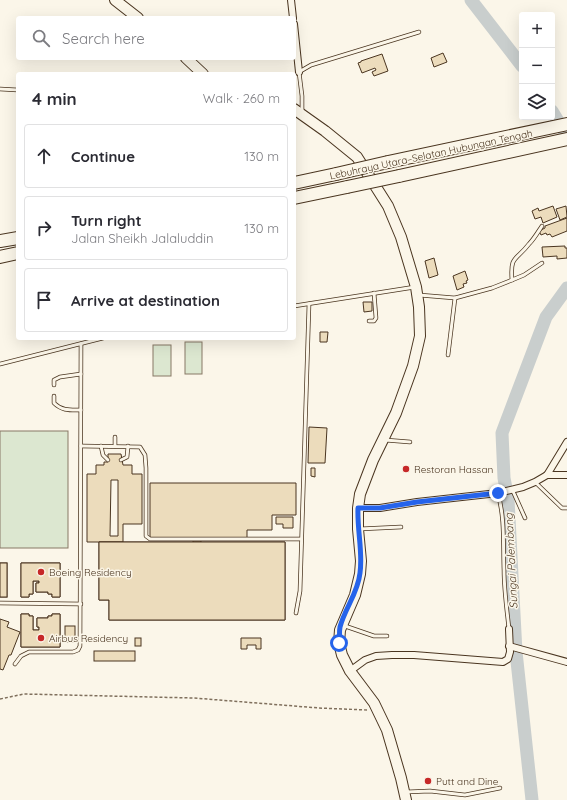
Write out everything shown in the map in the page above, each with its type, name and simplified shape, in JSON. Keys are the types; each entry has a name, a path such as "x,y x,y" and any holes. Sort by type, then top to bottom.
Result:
{"highway":[{"name":"Lebuhraya Utara–Selatan Hubungan Tengah","path":"296,183 567,124"},
{"name":"Lebuhraya Utara–Selatan Hubungan Tengah","path":"296,198 567,139"},
{"path":"0,241 16,238"},
{"path":"0,257 16,253"}],"main road":[{"path":"115,0 135,16"},
{"path":"188,60 202,72"},
{"path":"298,111 357,157 388,206 401,237 420,307 420,336 417,354 401,398 373,460 360,494 358,508 361,561 360,574 355,595 341,625 339,643 342,655 350,671 374,703 387,730 405,796"}],"street":[{"path":"292,3 293,16"},
{"path":"296,43 299,72"},
{"path":"547,475 567,442"},
{"path":"358,508 380,508 506,491 535,482 547,475 567,474"},
{"path":"350,671 365,660 376,656 392,655 414,654 503,662 508,659 510,652 511,646 509,629"},
{"path":"511,646 567,662"}],"lane":[{"path":"298,111 302,96 299,72 312,65 419,32"},
{"path":"0,89 16,90"},
{"path":"512,280 514,258 529,245 542,226"},
{"path":"296,306 374,293 416,291 455,298 492,288 512,280 524,275 542,263"},
{"path":"368,322 374,321 376,318 374,293"},
{"path":"448,355 455,298"},
{"path":"296,613 300,591 309,304"},
{"path":"0,364 96,340"},
{"path":"15,664 21,656 29,652 73,652 78,650 80,642 81,344"},
{"path":"54,385 54,380 60,377 81,374"},
{"path":"54,396 54,403 59,408 66,410 81,410"},
{"path":"115,437 115,446"},
{"path":"383,440 410,442"},
{"path":"81,446 140,447 145,455 146,536 150,539 301,539"},
{"path":"100,446 103,455 108,460"},
{"path":"123,460 127,457 128,446"},
{"path":"535,482 562,508 567,508"},
{"path":"506,491 525,518"},
{"path":"506,491 501,503 504,572 509,629"},
{"path":"358,529 400,527"},
{"path":"0,604 81,604"},
{"path":"341,625 374,636 387,636"},
{"path":"405,796 430,792 465,795 500,788"}],"path":[{"path":"0,699 24,694 194,698 319,708 377,710"}],"green space":[{"path":"185,342 202,342 202,374 185,374"},
{"path":"153,345 171,345 171,376 153,376"},
{"path":"0,431 68,431 68,548 0,548"}],"building":[{"path":"443,53 447,62 434,67 431,58"},
{"path":"382,54 388,71 374,76 372,72 376,70 375,68 362,73 358,63"},
{"path":"553,206 557,217 543,223 541,217 535,219 532,211 538,208 539,211"},
{"path":"566,206 567,217 560,220 556,209"},
{"path":"567,218 567,231 552,237 550,234 547,235 546,233 541,235 539,231 545,228 545,226"},
{"path":"565,246 565,248 567,248 567,258 557,259 557,256 543,257 542,247"},
{"path":"434,258 438,275 429,278 425,261"},
{"path":"465,271 468,280 466,281 467,283 463,284 464,287 457,290 453,276"},
{"path":"363,302 372,302 372,311 364,312"},
{"path":"320,332 328,332 327,342 320,342"},
{"path":"309,427 327,428 325,463 308,463"},
{"path":"108,454 121,454 123,465 132,465 132,474 142,474 142,524 123,524 123,542 87,542 87,474 96,474 96,465 104,465 104,462 108,462","holes":["111,480 118,480 118,536 110,536"]},
{"path":"311,468 315,468 315,477 311,476"},
{"path":"150,483 296,483 296,515 272,515 272,530 247,530 247,538 201,538 201,542 193,542 193,538 150,538"},
{"path":"276,517 293,517 293,528 283,528 283,524 276,524"},
{"path":"99,542 285,542 285,620 109,620 109,600 99,600","holes":["131,568 193,568 193,578 131,578","202,568 264,568 264,578 202,578"]},
{"path":"99,542 285,542 285,620 109,620 109,600 99,600"},
{"path":"0,563 7,563 7,597 0,597"},
{"path":"0,563 7,563 7,597 0,597"},
{"name":"Boeing Residency","path":"21,563 60,563 60,597 52,597 52,594 48,594 48,592 36,592 36,583 39,583 39,581 33,581 33,594 29,594 29,597 21,597"},
{"name":"Boeing Residency","path":"21,563 60,563 60,597 52,597 52,594 48,594 48,592 36,592 36,583 39,583 39,581 33,581 33,594 29,594 29,597 21,597"},
{"name":"Airbus Residency","path":"21,614 29,614 29,616 33,616 33,630 39,630 39,627 37,627 37,618 48,618 48,616 52,616 52,614 60,614 60,647 21,647"},
{"name":"Airbus Residency","path":"21,614 29,614 29,616 33,616 33,630 39,630 39,627 37,627 37,618 48,618 48,616 52,616 52,614 60,614 60,647 21,647"},
{"path":"0,619 9,622 7,627 20,632 3,670 0,669"},
{"path":"65,626 75,626 75,642 65,642"},
{"path":"135,638 141,638 141,646 135,646"},
{"path":"241,638 261,638 261,649 256,649 256,645 247,645 247,649 241,649"},
{"path":"94,651 135,651 135,661 94,661"}],"waterway":[{"path":"471,0 519,62"},
{"path":"555,116 567,136"},
{"name":"Sungai Palembang","path":"532,800 516,652 508,499 504,478 502,433 546,317 567,288"}],"place":[{"name":"Restoran Hassan","path":"406,469"},
{"name":"Boeing Residency","path":"41,572"},
{"name":"Airbus Residency","path":"41,638"},
{"name":"Putt and Dine","path":"428,781"}],"route":[{"path":"339,643 341,625 355,595 360,574 361,561 358,508 380,508 417,502 498,493"}]}
